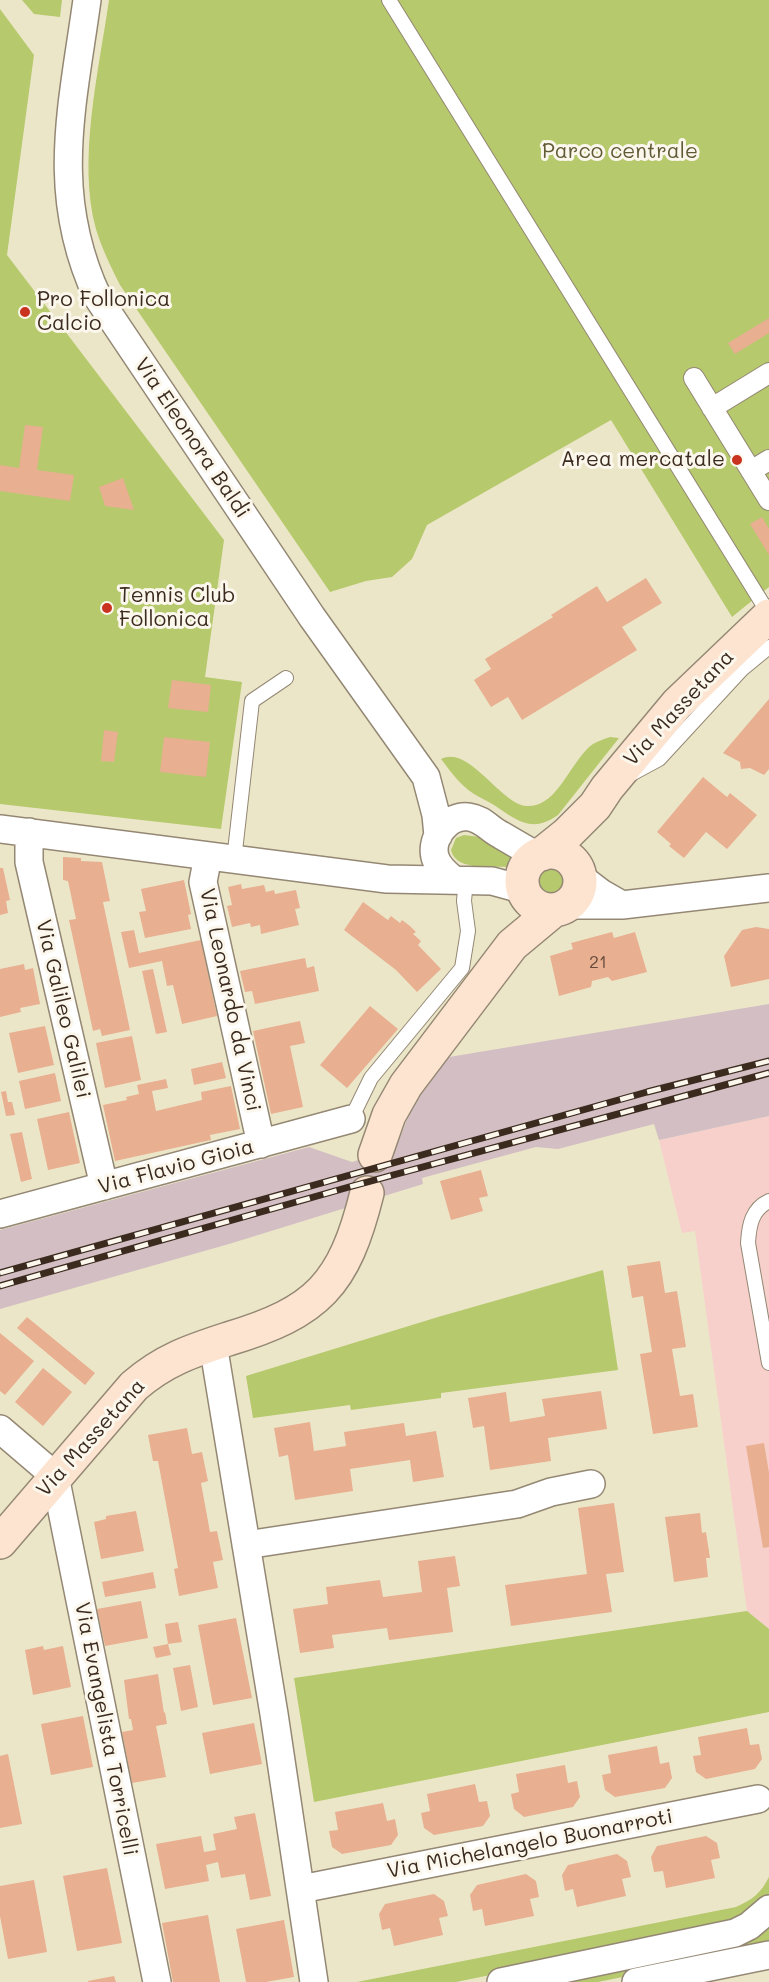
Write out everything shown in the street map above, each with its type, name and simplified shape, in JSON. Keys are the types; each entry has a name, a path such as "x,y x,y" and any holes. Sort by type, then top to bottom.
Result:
{"main road":[{"name":"Via Massetana","path":"555,892 522,884 526,866 567,834 601,797 677,704 769,615"},
{"name":"Via Massetana","path":"375,1155 389,1115 406,1085 555,892 585,839 601,797"},
{"path":"539,855 559,853 568,857 555,892"},
{"name":"Via Massetana","path":"0,1542 134,1386 149,1373 181,1355 282,1320 318,1296 348,1253 367,1193"}],"street":[{"name":"Via Eleonora Baldi","path":"87,0 67,144 69,205 76,241 85,270 98,298 298,597 426,777 436,816 436,843"},
{"path":"712,408 769,373"},
{"path":"694,378 769,500"},
{"path":"751,471 769,459"},
{"path":"426,777 456,806 498,834 539,855"},
{"path":"367,876 400,870 413,864 436,843 444,826 458,817 474,818"},
{"path":"0,829 367,876 498,882 514,887 555,892 622,905 769,888"},
{"name":"Via Galileo Galilei","path":"29,832 29,862 104,1186"},
{"path":"436,843 440,867 461,880"},
{"name":"Via Leonardo da Vinci","path":"221,858 203,882 261,1144"},
{"name":"Via Flavio Gioia","path":"0,1214 351,1119"},
{"path":"213,1344 315,1982"},
{"path":"0,1429 55,1476"},
{"name":"Via Evangelista Torricelli","path":"55,1476 157,1982"},
{"path":"246,1545 518,1504 551,1492 591,1484"},
{"name":"Via Michelangelo Buonarroti","path":"301,1889 758,1799"},
{"path":"501,1982 735,1933 749,1926 769,1909"},
{"path":"636,1982 769,1955"}],"lane":[{"path":"389,0 769,615"},
{"path":"601,797 659,759 742,669 769,647"},
{"path":"221,858 252,701 286,678"},
{"path":"351,1119 371,1078 462,968 468,931 464,902 465,890 461,880"},
{"path":"769,1201 755,1212 748,1232 748,1243 769,1363"}],"shaded area":[{"path":"769,1004 769,1116 659,1140 654,1124 558,1149 536,1147 422,1178 423,1184 229,1244 0,1309 0,1230 309,1147 352,1162 396,1148 416,1097 443,1058"},
{"path":"769,1116 769,1629 747,1611 695,1231 682,1233 659,1140"}],"green space":[{"path":"22,0 62,0 60,17 34,14"},
{"name":"Parco centrale","path":"109,0 769,0 769,587 732,617 611,420 427,525 412,559 392,577 366,581 330,592 120,285 101,244 91,203 89,145 95,85"},
{"name":"Tennis Club Follonica","path":"0,9 34,55 7,255 224,540 205,677 242,682 221,829 0,804"},
{"path":"610,737 619,738 558,815 540,824 517,820 474,794 460,782 441,759 452,757 463,760 517,803 527,806 538,805 556,791 585,751 593,744"},
{"path":"464,835 480,837 512,852 508,867 474,866 459,861 451,850 456,838"},
{"path":"551,864 563,869 568,881 563,893 551,898 539,893 534,881 539,869"},
{"path":"603,1270 618,1370 441,1393 441,1398 351,1410 350,1405 253,1418 246,1376 438,1317"},
{"path":"747,1611 769,1629 769,1712 314,1802 294,1678"},
{"path":"769,1877 769,1899 721,1928 456,1982 357,1982 736,1907 756,1895"},
{"path":"769,1924 769,1947 598,1982 545,1982"}],"building":[{"path":"769,318 769,333 735,354 728,343"},
{"path":"25,425 43,427 37,470 74,475 70,501 0,491 0,465 19,468"},
{"path":"123,478 134,510 105,506 99,487"},
{"path":"762,517 769,529 769,555 750,524"},
{"path":"646,578 662,603 622,627 637,650 522,720 508,697 491,707 474,680 491,669 485,659 553,617 551,615 597,586 607,602"},
{"path":"172,680 211,685 208,712 168,708"},
{"path":"769,699 769,769 764,775 750,768 741,769 740,762 723,753"},
{"path":"104,730 118,732 114,762 101,761"},
{"path":"164,737 210,742 206,777 160,772"},
{"path":"703,777 727,797 730,793 757,815 727,849 706,832 684,858 657,832"},
{"path":"63,857 102,862 110,901 103,902 130,1030 102,1036 100,1029 93,1031 69,920 76,919 68,881 63,880"},
{"path":"0,868 3,868 10,900 6,901 8,913 0,915"},
{"path":"184,880 191,914 188,915 191,929 145,938 139,912 146,911 141,889"},
{"path":"241,884 242,889 264,885 266,892 274,890 275,894 296,890 300,908 295,909 299,925 261,934 260,925 251,927 250,923 232,927 227,906 232,905 228,887"},
{"path":"363,902 388,920 391,916 400,923 402,920 410,926 416,932 413,934 421,941 418,945 441,969 417,992 396,970 344,930"},
{"path":"756,927 769,929 769,979 731,987 724,956 742,930"},
{"path":"134,930 139,953 201,940 217,1016 182,1024 173,985 167,986 162,961 129,968 121,932"},
{"path":"612,932 614,938 635,932 647,972 612,981 608,977 592,981 591,987 559,996 550,956 573,949 571,943"},
{"path":"305,958 307,968 314,966 319,991 255,1004 252,991 245,992 240,971"},
{"path":"24,964 25,970 33,968 40,1004 20,1008 21,1012 0,1017 0,969"},
{"path":"153,969 167,1032 156,1034 142,971"},
{"path":"370,1006 398,1029 347,1088 320,1065"},
{"path":"300,1021 305,1043 290,1046 303,1107 271,1114 253,1031"},
{"path":"45,1026 54,1065 18,1073 9,1033"},
{"path":"132,1036 141,1080 105,1088 96,1043"},
{"path":"222,1062 226,1078 194,1085 191,1069"},
{"path":"55,1073 61,1101 25,1109 19,1081"},
{"path":"166,1079 168,1088 152,1091 156,1111 202,1100 201,1092 231,1086 240,1129 210,1135 211,1140 115,1161 103,1105 127,1100 126,1097 139,1094 137,1085"},
{"path":"6,1091 8,1102 12,1102 15,1115 6,1116 1,1092"},
{"path":"69,1112 80,1163 48,1170 37,1119"},
{"path":"22,1132 32,1179 21,1182 10,1134"},
{"path":"481,1170 488,1196 479,1198 483,1211 451,1220 440,1181"},
{"path":"660,1261 665,1293 677,1291 686,1347 672,1349 680,1396 693,1394 698,1427 653,1434 640,1354 652,1352 643,1296 632,1298 627,1266"},
{"path":"27,1317 95,1373 85,1385 17,1328"},
{"path":"0,1333 34,1361 5,1395 0,1391"},
{"path":"43,1368 72,1392 43,1426 15,1402"},
{"path":"601,1391 607,1429 548,1438 551,1461 490,1470 484,1426 473,1428 468,1398 506,1392 510,1422 545,1416 542,1399"},
{"path":"310,1422 314,1451 346,1446 344,1432 404,1423 406,1436 436,1431 444,1477 413,1482 410,1460 350,1469 353,1491 295,1500 288,1455 279,1457 274,1428"},
{"path":"187,1428 192,1454 202,1452 208,1481 201,1483 210,1532 217,1531 223,1560 213,1562 218,1588 179,1596 174,1569 178,1568 158,1461 153,1461 148,1435"},
{"path":"764,1443 769,1473 769,1547 763,1548 746,1446"},
{"path":"614,1503 624,1572 606,1574 612,1612 511,1626 505,1585 587,1574 578,1508"},
{"path":"136,1511 144,1551 101,1559 94,1522 106,1519 106,1516"},
{"path":"700,1513 702,1533 706,1532 710,1558 706,1558 708,1577 674,1582 665,1517"},
{"path":"455,1556 460,1586 447,1588 453,1632 389,1640 387,1628 332,1635 334,1648 300,1653 293,1609 328,1604 326,1587 380,1580 383,1597 422,1592 418,1561"},
{"path":"153,1572 156,1588 105,1597 102,1582"},
{"path":"141,1601 148,1638 105,1646 97,1609"},
{"path":"236,1618 252,1698 213,1705 198,1625"},
{"path":"178,1622 182,1642 168,1644 165,1624"},
{"path":"168,1644 171,1655 156,1658 153,1647"},
{"path":"43,1646 44,1650 63,1646 71,1687 33,1695 25,1650"},
{"path":"190,1665 198,1707 181,1711 173,1668"},
{"path":"158,1674 167,1724 156,1726 166,1777 132,1783 122,1732 133,1730 131,1719 129,1719 124,1680"},
{"path":"83,1716 93,1767 51,1775 41,1724"},
{"path":"254,1723 262,1764 210,1774 202,1733"},
{"path":"747,1728 750,1745 759,1744 762,1759 755,1769 706,1779 696,1772 693,1756 701,1755 698,1737"},
{"path":"657,1746 660,1764 669,1762 672,1778 665,1788 615,1797 605,1790 602,1775 611,1773 608,1755"},
{"path":"8,1754 22,1824 0,1828 0,1756"},
{"path":"565,1765 568,1783 577,1781 580,1797 573,1807 524,1817 514,1809 511,1794 519,1792 516,1774"},
{"path":"475,1784 479,1802 487,1801 490,1816 483,1826 434,1835 424,1828 421,1813 430,1811 427,1794"},
{"path":"383,1803 387,1821 395,1819 398,1835 391,1845 342,1854 332,1847 329,1831 338,1830 335,1812"},
{"path":"255,1813 271,1896 250,1900 245,1874 221,1878 218,1862 206,1865 209,1881 165,1889 156,1844 201,1836 204,1852 216,1850 213,1834 237,1829 234,1817"},
{"path":"706,1836 717,1843 720,1858 711,1860 715,1878 666,1888 663,1871 654,1872 651,1857 657,1846"},
{"path":"617,1854 627,1861 631,1877 622,1879 626,1896 577,1907 573,1889 565,1891 562,1875 568,1865"},
{"path":"107,1868 122,1943 77,1951 63,1876"},
{"path":"526,1874 536,1881 539,1897 530,1899 534,1916 485,1926 482,1909 473,1911 470,1895 477,1885"},
{"path":"34,1880 47,1952 8,1959 0,1916 0,1886"},
{"path":"434,1894 444,1901 448,1916 439,1918 443,1935 394,1946 390,1928 382,1930 379,1914 385,1904"},
{"path":"208,1915 220,1982 173,1982 162,1923"},
{"path":"284,1920 294,1977 266,1982 246,1982 236,1929"},
{"path":"114,1976 116,1982 88,1982 88,1981"}],"railway":[{"path":"0,1273 647,1092 769,1061"},
{"path":"0,1286 349,1187 769,1073"}],"place":[{"name":"Pro Follonica Calcio","path":"25,312"},
{"name":"Area mercatale","path":"737,460"},
{"name":"Tennis Club Follonica","path":"107,608"}]}
